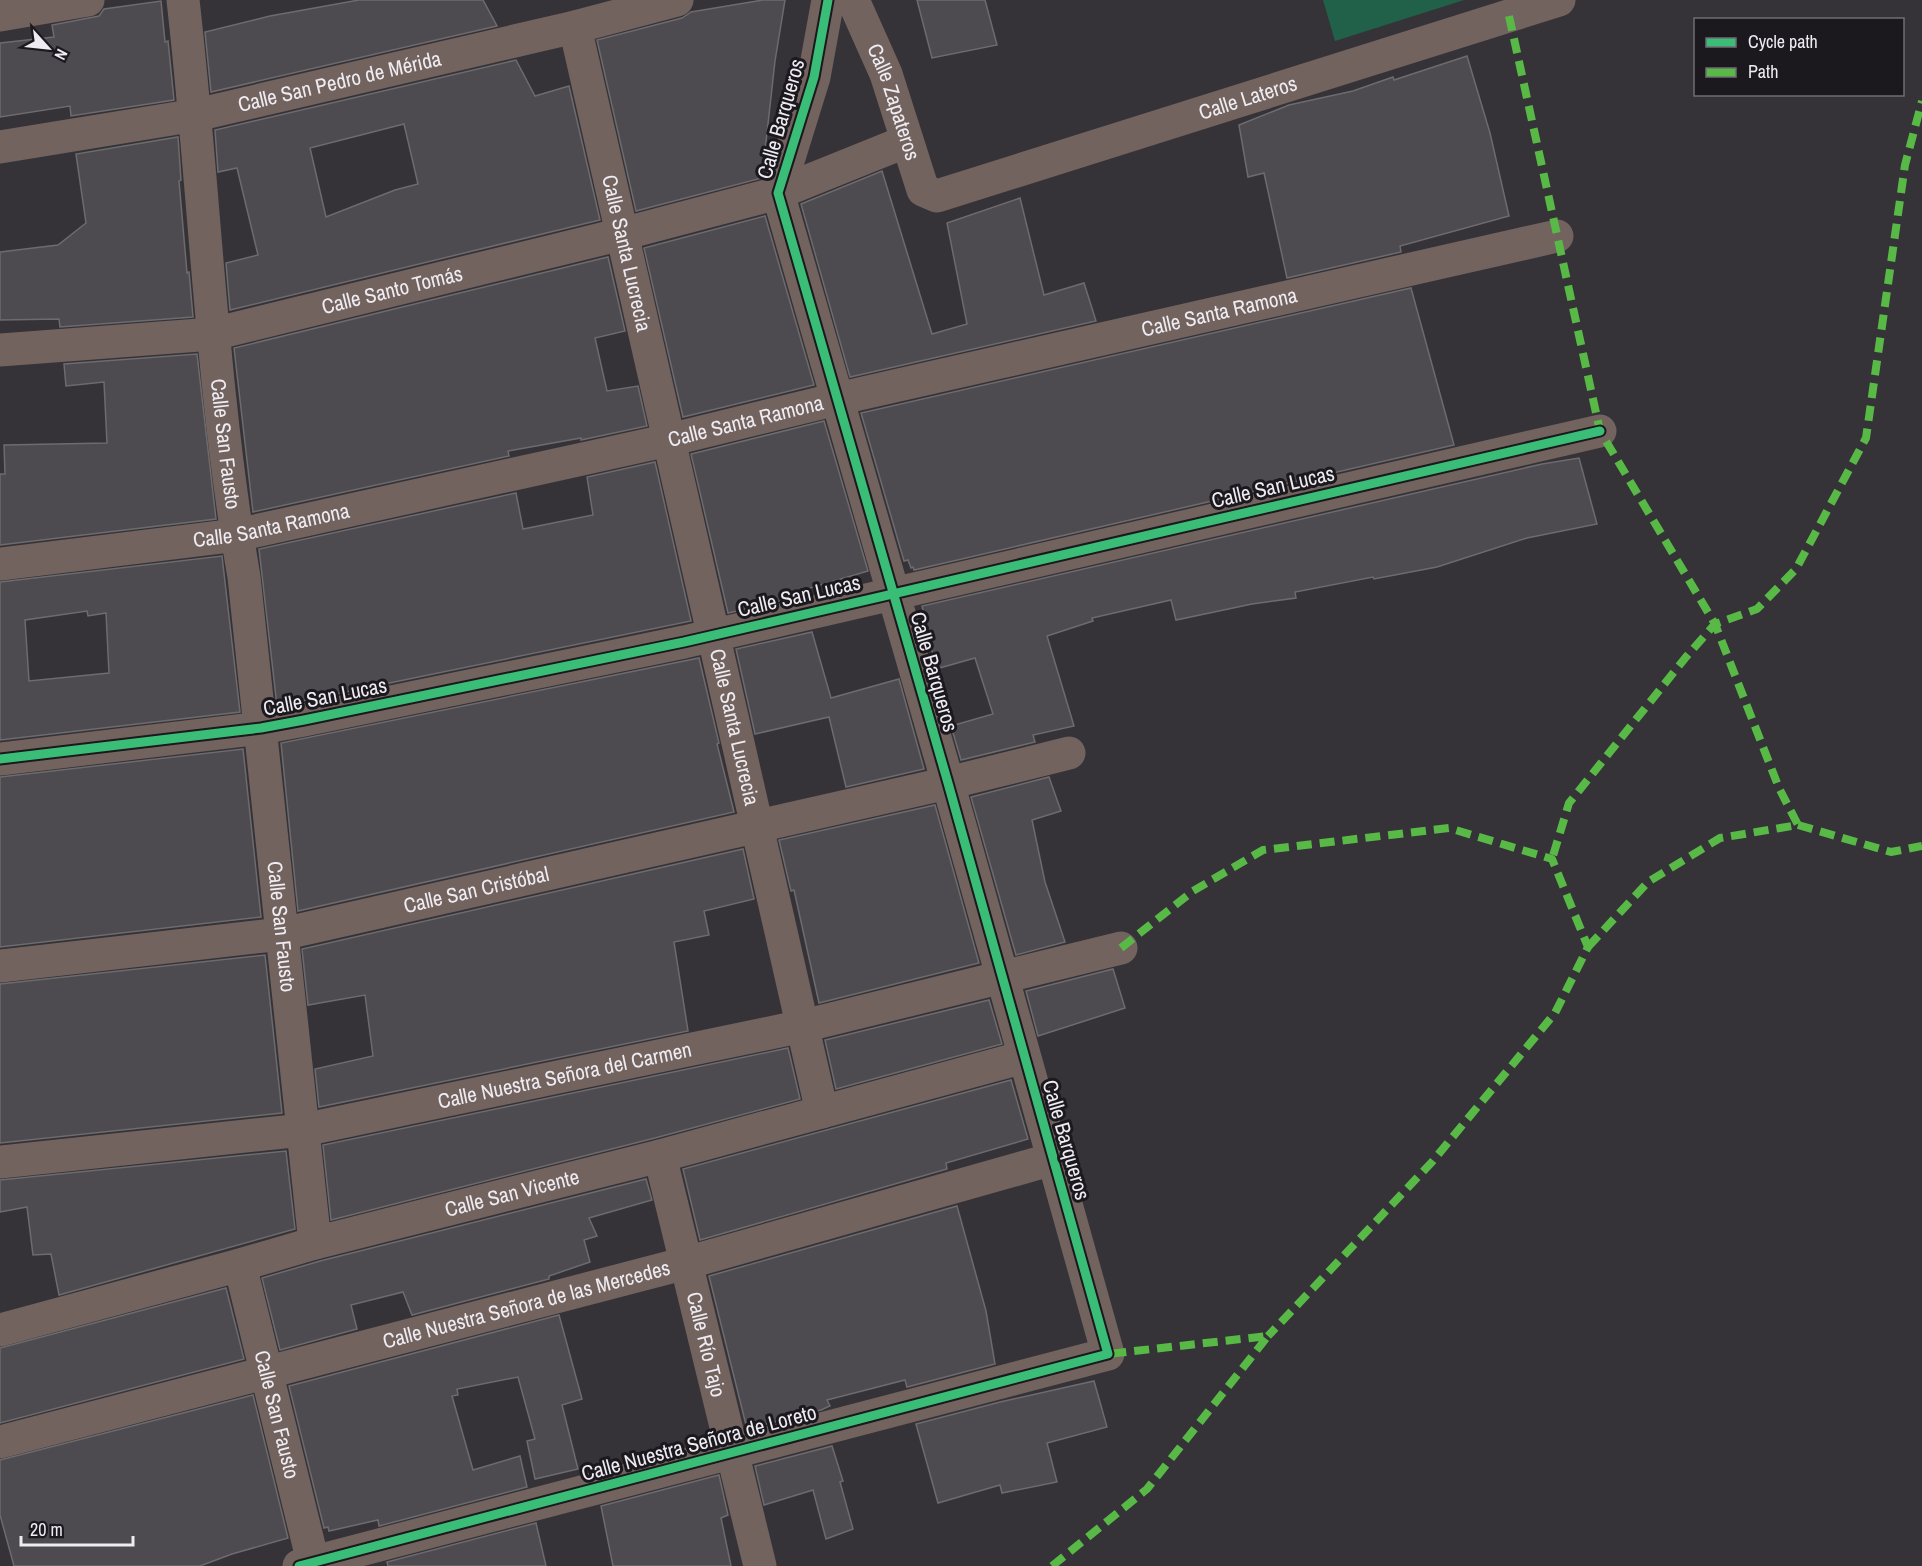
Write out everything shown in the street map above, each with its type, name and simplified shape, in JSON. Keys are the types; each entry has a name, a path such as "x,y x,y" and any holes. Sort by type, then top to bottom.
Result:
{"street":[{"path":"0,15 88,0"},
{"name":"Calle San Fausto","path":"183,0 196,116 213,334 261,728 315,1243"},
{"name":"Calle San Pedro de Mérida","path":"0,147 196,116 575,27 677,0"},
{"name":"Calle Barqueros","path":"828,0 814,77 778,193 948,783 1108,1354"},
{"name":"Calle Zapateros","path":"854,0 886,74 923,190 937,196"},
{"name":"Calle Lateros","path":"937,196 1507,8 1559,0"},
{"name":"Calle Santa Lucrecia","path":"575,27 822,1112"},
{"name":"Calle Santo Tomás","path":"0,350 213,334 622,234 778,193 907,141"},
{"name":"Calle Santa Ramona","path":"0,564 237,535 669,440 837,399 1557,236"},
{"name":"Calle San Lucas","path":"0,759 261,728 713,635 1600,431"},
{"name":"Calle San Cristóbal","path":"0,966 282,934 948,783 1069,753"},
{"name":"Calle Nuestra Señora del Carmen","path":"0,1162 303,1130 803,1026 1121,948"},
{"name":"Calle San Vicente","path":"0,1330 315,1243 660,1156 1024,1057"},
{"name":"Calle Río Tajo","path":"660,1156 760,1566"},
{"name":"Calle Nuestra Señora de las Mercedes","path":"0,1442 686,1263 1053,1160"},
{"name":"Calle San Fausto","path":"240,1265 268,1373 309,1565"},
{"name":"Calle Nuestra Señora de Loreto","path":"309,1565 1108,1354"}],"green space":[{"path":"1323,0 1464,0 1335,41"}],"building":[{"path":"359,0 483,0 497,26 211,92 205,32 270,16"},
{"path":"763,0 785,0 775,61 762,178 636,211 597,40 682,18 691,12"},
{"path":"917,0 985,0 997,45 932,58"},
{"path":"161,1 174,100 71,116 70,106 0,117 0,43 54,37 52,25 99,16 104,9"},
{"path":"1467,56 1490,133 1509,216 1400,246 1401,252 1287,278 1264,173 1248,177 1239,125 1289,105 1353,91 1393,77 1394,80"},
{"path":"516,60 535,96 569,86 600,220 230,310 226,263 258,255 237,168 218,172 215,130","holes":["404,124 418,184 395,190 326,217 310,148"]},
{"path":"178,137 181,180 179,181 193,317 60,327 59,319 0,320 0,252 58,245 86,223 76,154"},
{"path":"882,171 932,334 967,324 947,223 1020,198 1044,295 1084,283 1096,321 850,377 801,204"},
{"path":"765,216 814,385 683,417 644,248"},
{"path":"608,257 625,331 595,338 607,391 638,386 647,426 581,440 581,438 508,451 509,456 253,512 234,348"},
{"path":"1411,288 1454,445 914,570 908,560 904,561 861,413"},
{"path":"197,354 216,519 0,545 0,474 5,474 4,445 107,443 104,382 66,386 64,364"},
{"path":"824,421 868,571 800,591 802,596 728,613 691,454"},
{"path":"1579,458 1597,524 1527,538 1437,567 1295,592 1296,598 1252,604 1176,620 1171,600 1092,618 1093,621 1047,636 1074,726 1033,735 1035,742 961,760 951,726 993,714 975,658 936,669 922,606 1542,464"},
{"path":"655,462 691,621 277,706 259,549 516,493 523,529 593,515 587,477"},
{"path":"222,556 240,712 0,740 0,582","holes":["87,611 88,616 106,613 109,673 29,681 25,620"]},
{"path":"812,632 831,698 899,679 924,769 846,787 829,717 755,734 736,649"},
{"path":"699,658 734,812 298,911 281,743"},
{"path":"243,749 261,917 0,947 0,777"},
{"path":"1049,777 1061,811 1032,820 1045,882 1065,942 1016,955 971,797"},
{"path":"935,805 979,963 819,1003 794,890 791,891 779,840"},
{"path":"743,849 754,899 704,911 709,935 674,942 688,1031 319,1107 315,1069 373,1056 365,995 308,1005 302,949"},
{"path":"265,955 282,1113 0,1143 0,984"},
{"path":"1113,969 1125,1008 1038,1036 1026,991"},
{"path":"989,1000 1002,1044 836,1089 825,1040"},
{"path":"788,1048 800,1099 331,1220 323,1145"},
{"path":"1011,1080 1028,1139 946,1163 947,1169 700,1240 683,1169"},
{"path":"286,1151 295,1229 59,1295 51,1254 33,1255 27,1207 0,1212 0,1180"},
{"path":"646,1179 652,1200 589,1218 597,1236 584,1240 590,1262 549,1276 549,1279 412,1315 403,1292 351,1305 357,1329 280,1350 262,1278 320,1261"},
{"path":"957,1206 986,1311 995,1364 907,1387 905,1380 827,1400 830,1406 821,1410 747,1429 709,1276"},
{"path":"226,1288 244,1359 0,1423 0,1348"},
{"path":"559,1315 582,1399 562,1405 578,1469 535,1479 527,1441 535,1439 518,1377 457,1389 458,1395 452,1396 473,1470 520,1456 527,1487 379,1526 378,1520 329,1531 328,1527 324,1528 289,1386"},
{"path":"1094,1381 1107,1427 1047,1443 1057,1482 1002,1493 1000,1485 938,1503 916,1424"},
{"path":"253,1395 288,1538 200,1566 14,1566 0,1515 0,1460"},
{"path":"832,1446 843,1481 840,1482 853,1529 826,1539 813,1490 764,1505 755,1466"},
{"path":"719,1475 728,1515 721,1518 731,1566 613,1566 601,1506"},
{"path":"536,1523 546,1566 388,1566 387,1562"}],"marked path":[{"path":"1509,16 1600,431 1715,624 1569,803 1552,859"},
{"path":"1588,947 1648,882 1720,838 1798,825 1779,788 1715,624 1757,609 1796,569 1866,438 1905,165 1922,101"},
{"path":"1798,825 1891,852 1922,846"},
{"path":"1121,948 1193,891 1263,850 1449,828 1552,859 1588,947 1555,1013 1432,1162 1268,1336"},
{"path":"1052,1566 1147,1489 1268,1336 1108,1354"}],"cycle path":[{"path":"299,1566 1108,1354 948,783 778,193 814,77 828,0"},
{"path":"0,759 261,728 304,720 684,642 1600,431"}]}
